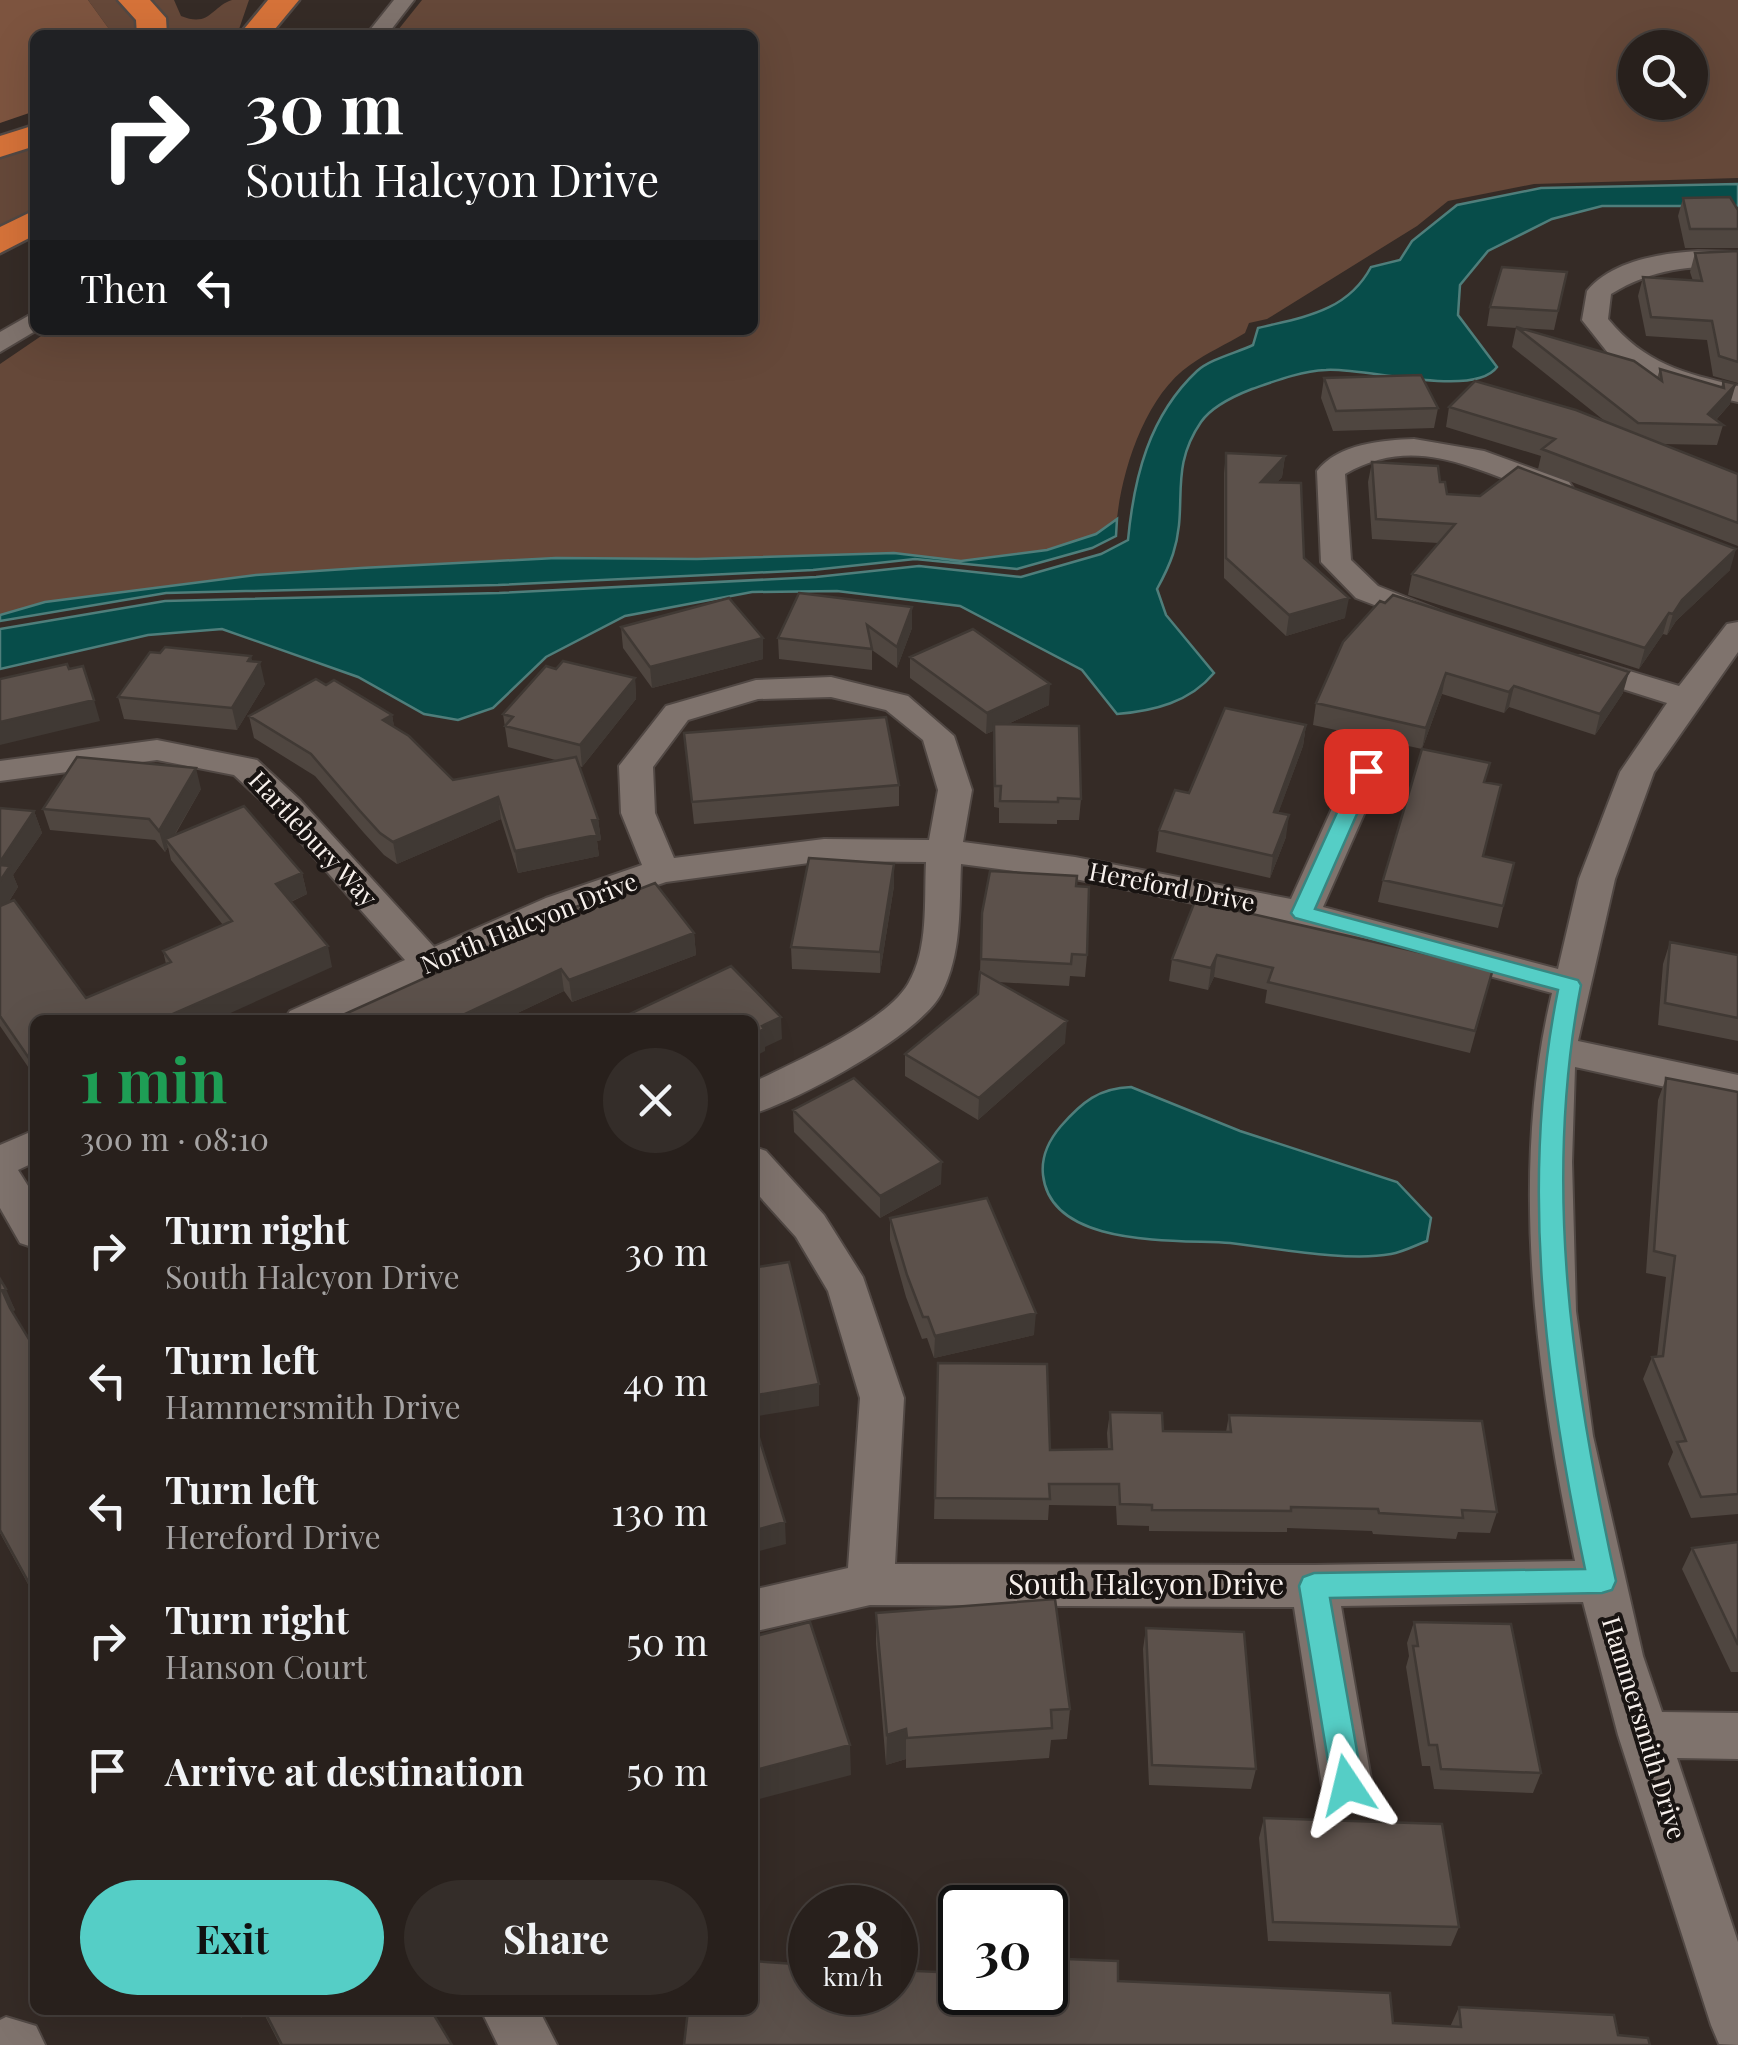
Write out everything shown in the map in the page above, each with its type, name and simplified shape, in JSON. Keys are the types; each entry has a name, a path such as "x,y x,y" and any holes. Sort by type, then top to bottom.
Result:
{"highway":[{"path":"133,0 151,18 152,30"},
{"path":"253,30 259,0"},
{"path":"257,30 284,0"},
{"path":"0,147 30,137"},
{"path":"0,242 30,223"}],"street":[{"path":"380,30 404,0"},
{"path":"1738,259 1685,258 1632,269 1599,290 1595,320 1620,352 1674,379 1738,394"},
{"path":"0,344 30,323"},
{"path":"1453,624 1367,592 1336,562 1331,471 1351,456 1401,446 1466,455 1590,501"},
{"name":"Hammersmith Drive","path":"1731,649 1686,699 1637,772 1597,879 1557,1050 1552,1162 1555,1311 1571,1436 1602,1581 1643,1735 1738,2025"},
{"path":"1560,659 1686,699"},
{"path":"662,871 638,813 636,766 677,713 756,690 831,687 896,704 938,736 955,790 944,851 940,944 924,992 874,1038 758,1097"},
{"name":"Hartlebury Way","path":"0,770 158,750 245,766 288,807 427,962"},
{"path":"1302,913 1366,771"},
{"name":"North Halcyon Drive","path":"314,1015 559,906 662,871 824,850 944,851"},
{"name":"Hereford Drive","path":"944,851 1075,868 1302,913 1570,985"},
{"path":"1557,1050 1738,1089"},
{"path":"0,1162 30,1147"},
{"path":"758,1168 810,1226 848,1289 882,1398 870,1584"},
{"path":"0,1174 30,1224"},
{"name":"South Halcyon Drive","path":"758,1609 870,1584 1314,1586 1602,1581"},
{"path":"1314,1586 1347,1785"},
{"path":"1643,1735 1738,1736"},
{"path":"511,2015 529,2045"}],"shaded area":[{"path":"0,0 88,0 109,30 30,30 30,113 0,123"},
{"path":"88,0 122,0 134,11 140,30 109,29"},
{"path":"142,0 174,0 181,16 198,19 232,0 249,0 239,30 160,30"},
{"path":"422,0 1738,0 1738,178 1534,184 1448,201 1417,226 1267,319 1249,323 1245,333 1174,378 1139,434 1124,478 1117,519 1096,534 1047,550 961,561 894,553 697,559 556,558 361,568 45,602 0,615 0,364 43,335 758,335 758,30 398,30"},
{"path":"30,145 30,214 0,233 0,155"}],"water":[{"path":"1738,184 1738,206 1602,206 1552,219 1488,251 1460,285 1458,315 1497,367 1485,376 1443,381 1343,370 1317,371 1252,389 1211,411 1191,439 1185,456 1177,536 1157,589 1166,615 1214,673 1183,698 1158,707 1117,714 1082,670 960,606 837,591 752,592 625,616 546,657 493,708 458,720 424,714 358,677 222,629 148,635 0,669 0,629 165,601 499,593 816,577 919,566 1021,577 1101,554 1128,540 1147,449 1167,408 1197,371 1253,345 1258,328 1307,316 1337,303 1350,294 1371,267 1400,260 1412,241 1457,205 1541,188"},
{"path":"1117,519 1116,536 1092,548 1017,569 915,559 813,570 498,585 166,593 0,621 0,615 45,602 256,575 361,568 556,558 697,559 894,553 961,561 1047,550 1096,534"},
{"path":"1131,1087 1240,1131 1397,1182 1431,1218 1427,1241 1391,1254 1333,1255 1120,1235 1092,1228 1068,1216 1051,1199 1043,1175 1050,1143 1084,1103 1110,1090"}],"building":[{"path":"1730,197 1738,210 1738,229 1690,229 1683,198"},
{"path":"1738,251 1738,362 1719,356 1712,321 1651,317 1643,277 1702,281 1695,253"},
{"path":"1502,267 1567,272 1558,311 1490,307"},
{"path":"1516,327 1634,361 1662,381 1660,369 1724,388 1723,381 1736,384 1708,414 1723,425 1638,423"},
{"path":"1421,375 1438,408 1336,411 1324,378"},
{"path":"1475,381 1576,410 1738,474 1738,523 1542,449 1555,439 1449,407"},
{"path":"1226,453 1285,456 1261,482 1301,483 1304,558 1349,598 1289,615 1226,558"},
{"path":"1372,462 1438,466 1447,494 1480,496 1518,467 1736,549 1682,600 1673,614 1669,613 1645,648 1412,574 1455,524 1376,519"},
{"path":"799,593 912,607 897,647 867,625 872,649 778,638"},
{"path":"1393,595 1629,672 1600,714 1514,686 1509,692 1446,673 1426,728 1316,703 1343,642 1380,601 1385,603"},
{"path":"729,598 763,638 650,667 621,627"},
{"path":"973,629 1050,684 987,713 910,657"},
{"path":"165,647 251,656 248,661 260,662 232,708 118,697 150,652 160,653"},
{"path":"563,661 635,678 580,745 505,726 513,717 503,714 546,666 556,669"},
{"path":"67,664 69,669 83,666 94,700 0,722 0,679"},
{"path":"316,679 326,685 334,680 392,715 383,720 409,736 453,780 576,757 598,819 592,820 597,835 515,851 498,797 393,842 380,833 311,754 249,716"},
{"path":"1225,708 1306,725 1274,812 1289,815 1273,856 1159,830 1175,790 1189,793"},
{"path":"886,717 899,785 692,802 684,733"},
{"path":"994,724 1079,726 1081,799 1000,801 1001,786 995,786"},
{"path":"1422,749 1490,763 1484,782 1501,785 1483,856 1514,863 1503,906 1383,880"},
{"path":"77,757 196,768 159,831 149,819 43,809"},
{"path":"244,806 302,873 276,884 328,946 170,1015 30,1015 30,1060 0,1016 0,906 14,900 86,998 171,962 163,951 232,921 165,839"},
{"path":"0,808 34,811 0,862"},
{"path":"809,858 894,864 880,952 791,947"},
{"path":"0,865 10,866 0,881"},
{"path":"990,871 1077,876 1076,886 1089,887 1087,955 1072,954 1071,964 981,959 982,913"},
{"path":"655,883 694,933 569,980 561,969 463,1015 343,1015 558,918 556,914 629,888 632,892"},
{"path":"1195,901 1493,969 1475,1031 1268,982 1273,968 1217,955 1211,968 1172,959"},
{"path":"1670,942 1738,955 1738,1018 1665,1003"},
{"path":"731,966 781,1017 758,1032 758,1015 628,1015"},
{"path":"980,972 1067,1021 979,1098 905,1054 978,994"},
{"path":"854,1078 942,1162 880,1196 793,1110"},
{"path":"1666,1078 1738,1092 1738,1494 1701,1497 1677,1442 1686,1441 1652,1357 1663,1356 1675,1256 1654,1251"},
{"path":"987,1198 1036,1313 935,1336 928,1317 923,1317 890,1218"},
{"path":"789,1262 819,1384 758,1395 758,1267"},
{"path":"0,1279 10,1308 30,1341 30,1585 0,1530"},
{"path":"938,1363 1047,1364 1050,1450 1112,1449 1110,1412 1162,1413 1163,1431 1231,1432 1229,1415 1482,1421 1497,1512 1462,1510 1463,1518 1379,1513 1378,1509 1152,1510 1152,1505 1120,1504 1119,1484 1049,1484 1050,1499 935,1498"},
{"path":"758,1434 785,1522 758,1529"},
{"path":"1738,1542 1738,1645 1692,1548"},
{"path":"1055,1599 1070,1709 1051,1710 1052,1728 907,1738 906,1729 887,1735 876,1613"},
{"path":"810,1622 850,1745 758,1769 758,1635"},
{"path":"1414,1622 1511,1624 1541,1773 1441,1769 1437,1745 1429,1745 1413,1646 1418,1646"},
{"path":"1146,1628 1244,1632 1256,1769 1152,1765"},
{"path":"1264,1818 1442,1824 1459,1927 1273,1922"},
{"path":"1068,1959 1118,1961 1118,1981 1390,1993 1393,2023 1461,2027 1459,2007 1614,2015 1618,2035 1648,2038 1650,2045 684,2045 687,2015 758,2015 758,1961 788,1963 788,2015 918,2015 918,1971 938,1972 938,2015 1068,2015"},
{"path":"267,2015 434,2015 452,2045 282,2045"}],"route":[{"path":"1347,1785 1314,1586 1602,1581 1571,1436 1555,1311 1552,1162 1557,1050 1570,985 1302,913 1366,771"}]}
